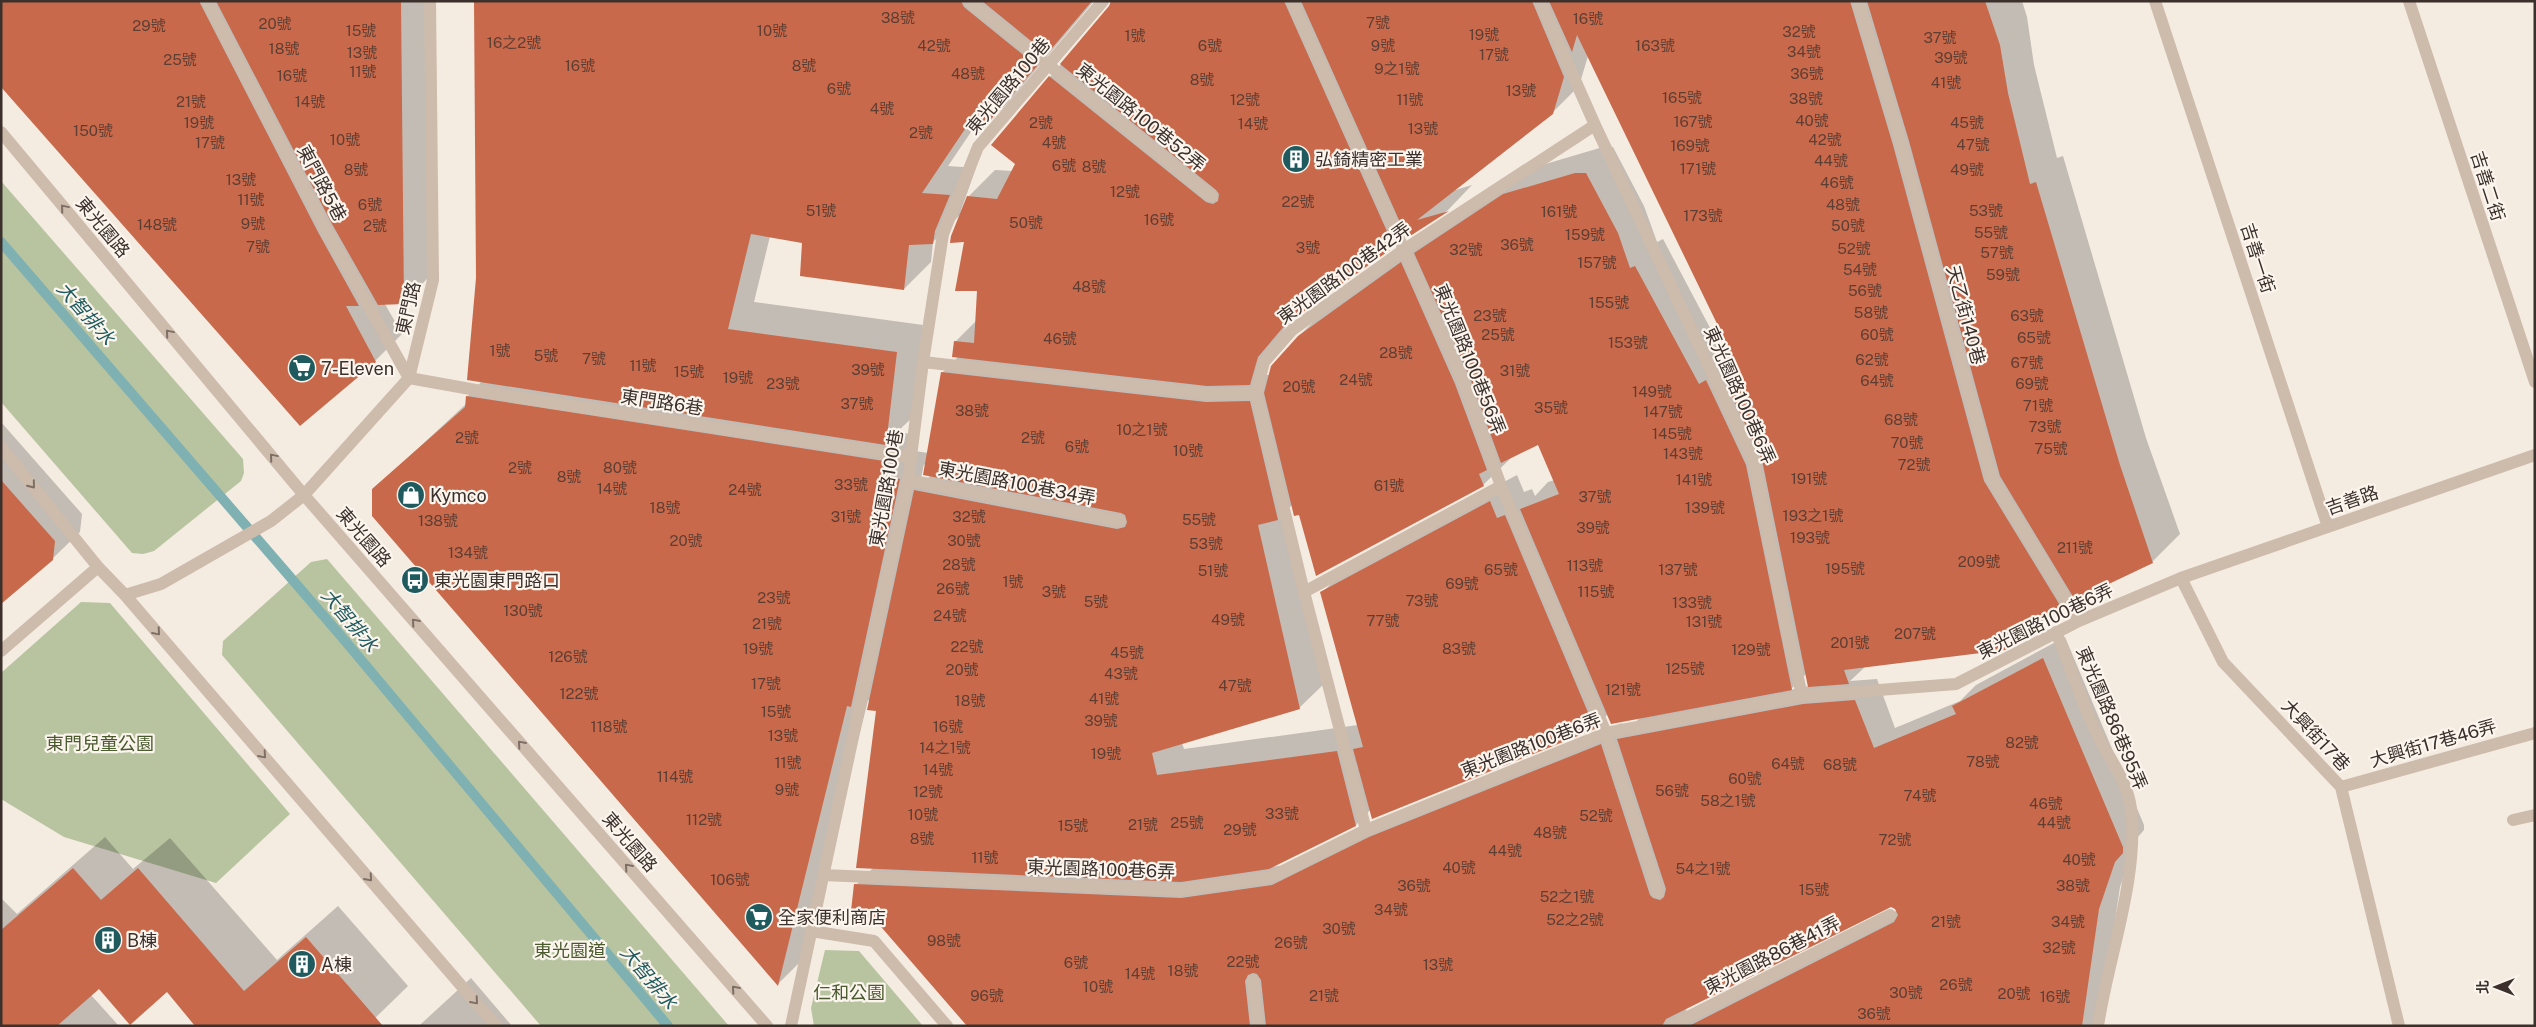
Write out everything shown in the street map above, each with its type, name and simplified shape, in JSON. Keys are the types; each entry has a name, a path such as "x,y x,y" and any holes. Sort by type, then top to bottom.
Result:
{"street":[{"name":"東門路5巷","path":"207,1 325,228 409,378"},
{"name":"東門路","path":"125,595 160,584 271,521 304,495 409,378 433,280 430,1"},
{"name":"東光園路100巷52弄","path":"969,1 1211,196"},
{"name":"東光園路100巷","path":"791,1026 908,480 923,362 943,234 978,147 1103,1"},
{"name":"東光園路100巷56弄","path":"1292,1 1463,381 1501,486 1606,733 1658,892"},
{"path":"1540,1 1594,125"},
{"name":"天乙街140巷","path":"1858,1 1901,143 1992,479 2079,621"},
{"name":"吉善一街","path":"2155,1 2328,527"},
{"name":"吉善二街","path":"2409,1 2535,382"},
{"name":"東光園路100巷42弄","path":"1256,392 1264,362 1292,330 1405,249 1594,125"},
{"name":"東光園路100巷6弄","path":"1594,125 1754,462 1802,696"},
{"name":"東光園路","path":"1,132 304,495 767,1026"},
{"path":"923,362 1207,394 1256,392 1304,592 1366,830"},
{"name":"東門路6巷","path":"409,378 515,397 911,457"},
{"path":"1,447 98,567 125,595 496,1026"},
{"name":"吉善路","path":"2181,578 2535,455"},
{"name":"東光園路100巷34弄","path":"908,480 1119,521"},
{"path":"1304,592 1501,486"},
{"path":"1,651 98,567"},
{"name":"東光園路100巷6弄","path":"823,875 1181,890 1271,877 1366,830 1606,733 1802,696 1956,684 2079,621 2181,578"},
{"name":"大興街17巷","path":"2181,578 2223,662 2341,787 2399,1026"},
{"name":"東光園路86巷95弄","path":"2056,632 2082,701 2098,736 2120,774 2131,808 2131,844 2124,902 2098,1026"},
{"name":"大興街17巷46弄","path":"2341,787 2535,733"},
{"path":"2513,820 2535,815"},
{"name":"東光園路86巷41弄","path":"1670,1026 1890,915"},
{"path":"811,931 874,941 947,1026"},
{"path":"1253,981 1258,1026"}],"green space":[{"path":"1,181 243,459 244,473 241,481 154,551 143,554 132,553 1,402"},
{"name":"東光園道","path":"327,559 729,1026 541,1026 222,655 223,641 311,562"},
{"name":"東門兒童公園","path":"81,602 110,603 290,814 216,883 64,837 1,799 1,673"},
{"name":"仁和公園","path":"825,950 859,951 923,1026 814,1026 811,1008"}],"building":[{"path":"1,1 199,1 318,232 359,306 346,306 376,362 300,426 1,87"},
{"path":"216,1 401,1 404,304 378,305 332,224"},
{"path":"474,1 961,1 964,7 1037,66 978,134 967,126 922,193 950,195 935,231 933,244 909,245 904,290 800,276 802,243 751,234 728,329 897,352 886,445 467,380 476,278"},
{"path":"982,1 1092,1 1047,54"},
{"path":"1111,1 1284,1 1394,247 1286,324 1258,357 1250,385 1207,386 952,357 954,341 974,343 977,291 955,291 964,242 950,243 951,236 967,196 997,199 1015,164 991,145 1049,76 1206,202 1213,204 1218,201 1219,194 1216,190 1060,64 1109,6"},
{"path":"1301,1 1532,1 1564,77 1553,114 1417,220 1449,211 1407,238"},
{"path":"1549,1 1850,1 1893,145 1984,481 2061,607 2029,625 2033,635 2005,650 1844,670 1849,684 1808,687 1762,460 1721,373 1737,365 1577,35 1572,52"},
{"path":"1867,1 1985,1 2000,45 2008,93 2030,184 2036,182 2120,465 2153,563 2075,600 2000,476 1909,141"},
{"path":"1575,173 1586,173 1618,233 1630,268 1635,266 1699,384 1706,380 1746,465 1792,690 1611,724 1520,509 1559,494 1538,445 1501,463 1470,378 1414,253 1503,194"},
{"path":"1401,262 1455,384 1487,470 1479,474 1484,486 1316,576 1299,515 1294,516 1264,393 1271,366 1298,336"},
{"path":"941,372 1206,402 1250,401 1278,520 1258,525 1300,709 1152,753 1157,775 1337,751 1356,826 1269,869 1181,882 856,868 876,711 867,710 914,490 1117,529 1125,527 1127,522 1125,515 1121,513 923,475"},
{"path":"466,396 884,461 883,477 900,479 851,707 847,706 778,986 372,516 372,489 465,407"},
{"path":"1,480 55,541 53,560 1,604"},
{"path":"1490,501 1497,518 1505,515 1595,729 1372,819 1353,749 1363,747 1320,592"},
{"path":"2043,658 2123,847 2123,853 2115,862 2099,909 2082,1026 1689,1026 1894,922 1898,915 1895,909 1891,907 1666,1019 1662,1026 1266,1026 1261,980 1257,974 1253,973 1248,975 1245,981 1250,1026 967,1026 876,921 850,920 854,884 1181,898 1272,885 1369,837 1601,744 1650,895 1660,900 1664,897 1666,889 1617,739 1803,704 1855,700 1874,748 1956,714 1952,706"},
{"path":"73,868 101,900 138,868 244,991 306,937 383,1026 195,1026 167,992 130,1025 99,989 57,1026 1,1026 1,930"}],"waterway":[{"name":"大智排水","path":"1,242 341,636 668,1026"}],"place":[{"name":"弘錡精密工業","path":"1296,159"},
{"name":"7-Eleven","path":"302,368"},
{"name":"Kymco","path":"411,495"},
{"name":"東光園東門路口","path":"415,580"},
{"name":"全家便利商店","path":"759,917"},
{"name":"B棟","path":"108,940"},
{"name":"A棟","path":"302,964"}]}
